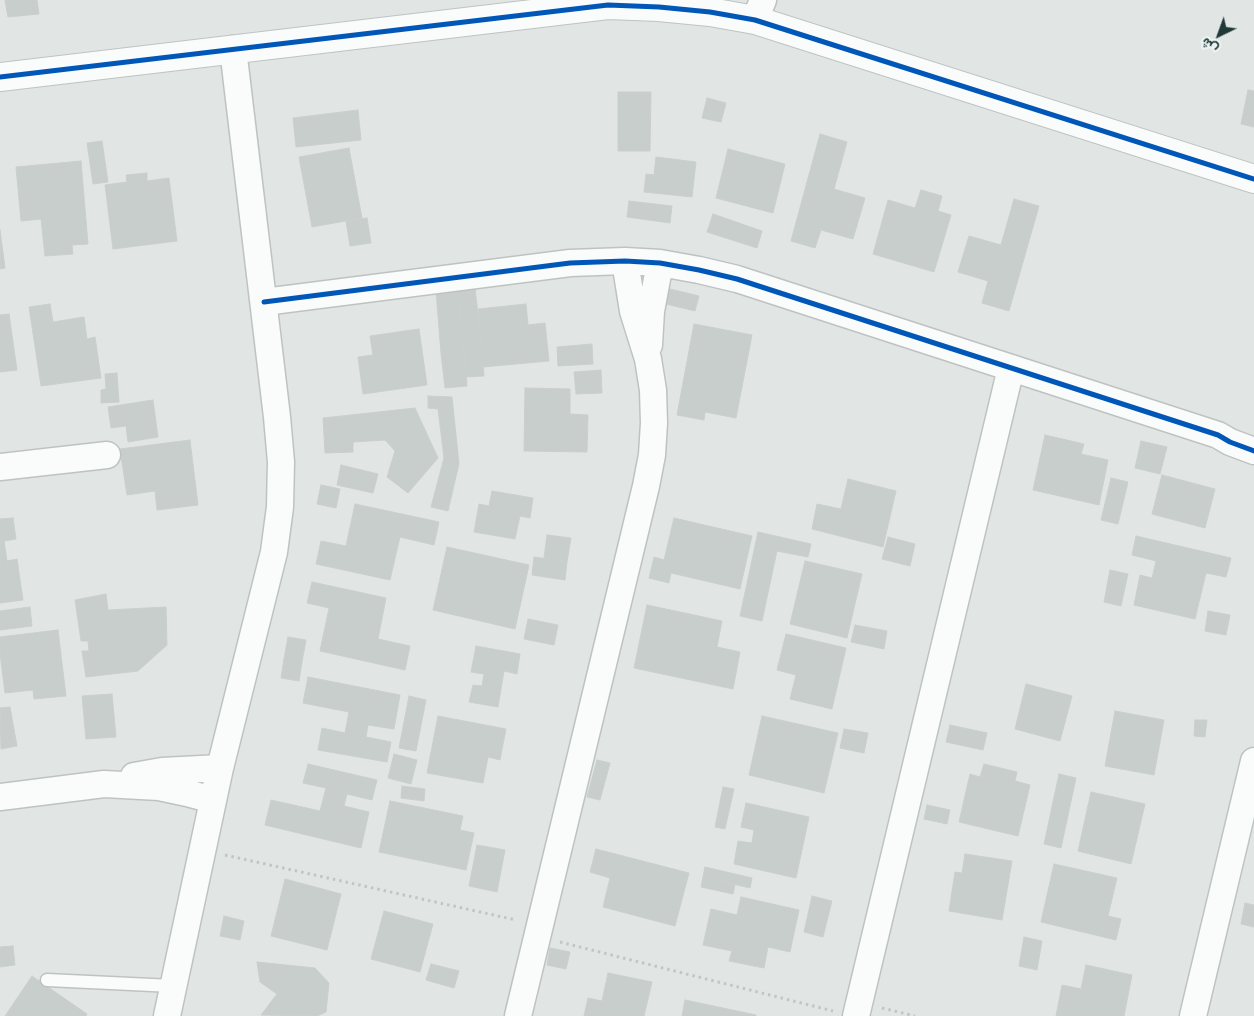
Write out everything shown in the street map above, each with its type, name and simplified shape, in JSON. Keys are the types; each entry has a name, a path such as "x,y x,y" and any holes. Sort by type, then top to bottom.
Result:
{"street":[{"path":"0,77 608,6 658,7 710,12 759,10 1254,178"},
{"path":"167,1016 220,768 274,552 280,507 281,462 234,49"},
{"path":"264,302 570,264 625,261 660,263 699,270 736,280 1218,435 1230,442 1254,451"},
{"path":"518,1016 652,455 654,423 653,390 648,359 632,311 625,261"},
{"path":"648,359 652,311 660,263"},
{"path":"850,1010 1011,368"},
{"path":"1218,435 1232,435 1254,441"},
{"path":"0,467 107,454"},
{"path":"1194,1016 1254,761"},
{"path":"0,797 104,784 132,776 162,771 220,768"},
{"path":"104,784 159,787 187,792 213,800"}],"lane":[{"path":"47,980 174,986"}],"path":[{"path":"202,850 539,931 850,1010 915,1016"}],"building":[{"path":"5,0 37,0 39,14 8,17"},
{"path":"1248,90 1254,91 1254,127 1241,124"},
{"path":"618,92 651,92 650,151 618,151"},
{"path":"707,98 726,103 721,122 702,118"},
{"path":"358,110 361,140 296,147 293,118"},
{"path":"820,134 847,142 834,189 865,198 853,239 821,230 815,248 791,241"},
{"path":"102,141 108,182 93,184 87,143"},
{"path":"349,148 362,218 312,227 299,157"},
{"path":"728,149 785,164 773,213 716,198"},
{"path":"656,157 696,162 692,197 644,192 646,174 654,175"},
{"path":"81,161 88,244 72,245 73,254 45,256 41,219 21,221 16,167"},
{"path":"147,173 147,181 169,178 177,241 113,249 105,185 127,182 126,175"},
{"path":"921,190 942,196 938,211 951,215 934,272 873,254 888,200 915,208"},
{"path":"1014,199 1039,206 1009,311 982,303 988,281 958,272 969,236 1001,245"},
{"path":"629,201 672,206 670,223 627,217"},
{"path":"713,214 762,231 757,248 707,232"},
{"path":"367,218 371,243 350,246 346,221"},
{"path":"0,230 5,268 0,269"},
{"path":"475,288 481,341 463,343 458,289"},
{"path":"666,288 699,296 695,311 662,303"},
{"path":"458,289 464,351 441,353 436,291"},
{"path":"50,304 53,322 84,317 87,339 95,337 101,378 41,386 29,307"},
{"path":"526,304 528,325 545,323 549,361 483,367 478,309"},
{"path":"9,314 17,370 0,372 0,315"},
{"path":"694,324 752,335 736,418 705,412 704,420 677,415"},
{"path":"419,329 427,385 363,394 358,357 373,355 370,336"},
{"path":"481,341 484,376 466,377 463,343"},
{"path":"592,344 593,364 558,366 557,347"},
{"path":"464,351 467,386 445,388 441,353"},
{"path":"601,370 602,393 576,394 574,372"},
{"path":"117,373 119,402 101,403 101,390 106,389 105,374"},
{"path":"525,388 570,389 570,414 588,415 587,452 524,451"},
{"path":"428,396 452,397 459,464 444,458 438,409 428,408"},
{"path":"153,400 158,437 128,442 126,426 111,428 108,407"},
{"path":"415,408 438,458 408,493 387,477 395,451 385,440 353,442 353,452 325,453 323,418"},
{"path":"1045,435 1084,444 1081,454 1108,460 1099,505 1033,490"},
{"path":"190,440 198,505 157,510 155,491 127,495 120,449"},
{"path":"1141,441 1167,447 1160,474 1135,468"},
{"path":"444,458 459,464 448,511 431,507"},
{"path":"341,465 378,474 373,493 337,485"},
{"path":"1162,475 1215,489 1205,528 1152,514"},
{"path":"1111,478 1128,482 1118,524 1101,520"},
{"path":"848,479 896,491 883,547 812,529 817,504 841,509"},
{"path":"321,485 340,489 336,508 317,504"},
{"path":"492,491 533,498 530,518 520,516 515,539 474,532 479,504 489,506"},
{"path":"355,504 439,522 434,545 400,537 390,580 316,564 321,541 346,546"},
{"path":"13,518 16,539 4,541 7,561 17,559 23,600 0,603 0,519"},
{"path":"674,518 752,536 740,589 671,573 669,583 649,578 654,557 664,560"},
{"path":"758,532 780,537 762,621 740,616"},
{"path":"547,535 571,538 567,562 544,558"},
{"path":"1136,536 1231,558 1226,577 1206,573 1195,619 1134,605 1140,575 1152,578 1156,561 1132,555"},
{"path":"780,537 811,544 808,557 777,551"},
{"path":"888,537 915,544 910,566 882,559"},
{"path":"447,547 529,565 515,629 433,610"},
{"path":"534,557 567,562 565,580 532,575"},
{"path":"805,561 862,574 847,638 790,624"},
{"path":"1110,570 1128,574 1121,606 1104,602"},
{"path":"312,582 386,598 378,639 410,646 405,670 320,651 329,608 307,603"},
{"path":"106,594 108,610 166,607 167,645 138,671 86,677 82,651 89,651 88,641 81,641 75,600"},
{"path":"647,605 722,621 717,647 740,652 733,689 634,668"},
{"path":"30,607 32,626 0,630 0,611"},
{"path":"1208,611 1230,615 1226,635 1205,631"},
{"path":"528,619 558,625 554,645 524,639"},
{"path":"855,625 887,631 884,649 851,642"},
{"path":"58,630 66,696 34,699 33,690 5,693 0,637"},
{"path":"786,634 846,648 832,709 790,699 796,675 777,670"},
{"path":"288,637 306,640 302,662 284,659"},
{"path":"476,646 520,654 517,674 504,671 498,707 469,702 473,685 482,686 484,674 471,672"},
{"path":"284,659 302,662 299,681 281,678"},
{"path":"308,677 400,695 394,729 368,725 366,737 391,742 387,762 318,750 322,728 345,733 349,712 303,703"},
{"path":"1026,684 1072,696 1060,741 1015,729"},
{"path":"112,694 116,737 86,739 82,696"},
{"path":"409,696 426,700 416,751 399,748"},
{"path":"10,707 17,746 1,749 0,708"},
{"path":"1115,711 1164,720 1154,775 1105,766"},
{"path":"438,716 506,729 500,760 488,757 483,783 427,773"},
{"path":"762,716 838,733 824,793 749,775"},
{"path":"1195,720 1207,720 1205,737 1194,736"},
{"path":"950,725 987,733 983,750 946,742"},
{"path":"844,729 868,733 864,753 840,748"},
{"path":"394,754 417,760 411,784 388,778"},
{"path":"597,760 610,763 600,800 587,797"},
{"path":"308,764 377,780 372,800 347,794 344,806 369,812 361,848 265,825 271,800 320,811 326,788 303,783"},
{"path":"984,764 1017,772 1015,781 1030,785 1018,836 959,822 970,774 980,777"},
{"path":"1059,774 1076,778 1061,848 1044,844"},
{"path":"402,786 425,789 424,801 401,798"},
{"path":"723,787 734,789 725,829 715,827"},
{"path":"1091,792 1145,804 1131,864 1078,851"},
{"path":"390,801 463,816 460,830 474,833 466,870 379,852"},
{"path":"746,803 809,817 796,878 734,864 738,841 752,843 754,830 741,827"},
{"path":"927,805 950,810 947,824 924,819"},
{"path":"477,845 505,850 497,892 469,886"},
{"path":"596,849 689,873 675,926 603,907 610,878 590,872"},
{"path":"965,854 1012,861 1002,920 949,911 955,872 962,873"},
{"path":"1054,864 1117,878 1108,916 1121,919 1116,940 1041,922"},
{"path":"705,867 752,878 750,888 703,877"},
{"path":"703,877 735,884 733,894 701,887"},
{"path":"285,879 341,894 327,950 271,936"},
{"path":"812,896 832,901 823,937 804,932"},
{"path":"741,897 799,910 790,952 768,947 764,968 729,961 732,951 703,945 711,909 737,915"},
{"path":"1245,903 1254,905 1254,927 1241,924"},
{"path":"384,911 433,924 420,972 371,959"},
{"path":"224,916 244,921 240,940 220,936"},
{"path":"1024,937 1042,941 1037,970 1019,966"},
{"path":"13,946 15,965 0,967 0,947"},
{"path":"550,948 570,952 566,969 547,965"},
{"path":"257,962 315,968 329,983 326,1012 317,1016 261,1015 277,994 260,982"},
{"path":"431,964 459,971 454,988 426,980"},
{"path":"1086,965 1132,975 1124,1016 1056,1016 1062,985 1081,989"},
{"path":"608,973 652,982 644,1016 584,1016 588,998 602,1001"},
{"path":"32,976 87,1014 86,1016 5,1016"},
{"path":"685,1000 756,1015 756,1016 682,1016"}],"cycle path":[{"path":"0,77 608,5 659,7 710,12 755,20 1254,179"},
{"path":"264,302 570,263 625,261 660,263 737,279 1218,435 1230,442 1254,451"}]}
